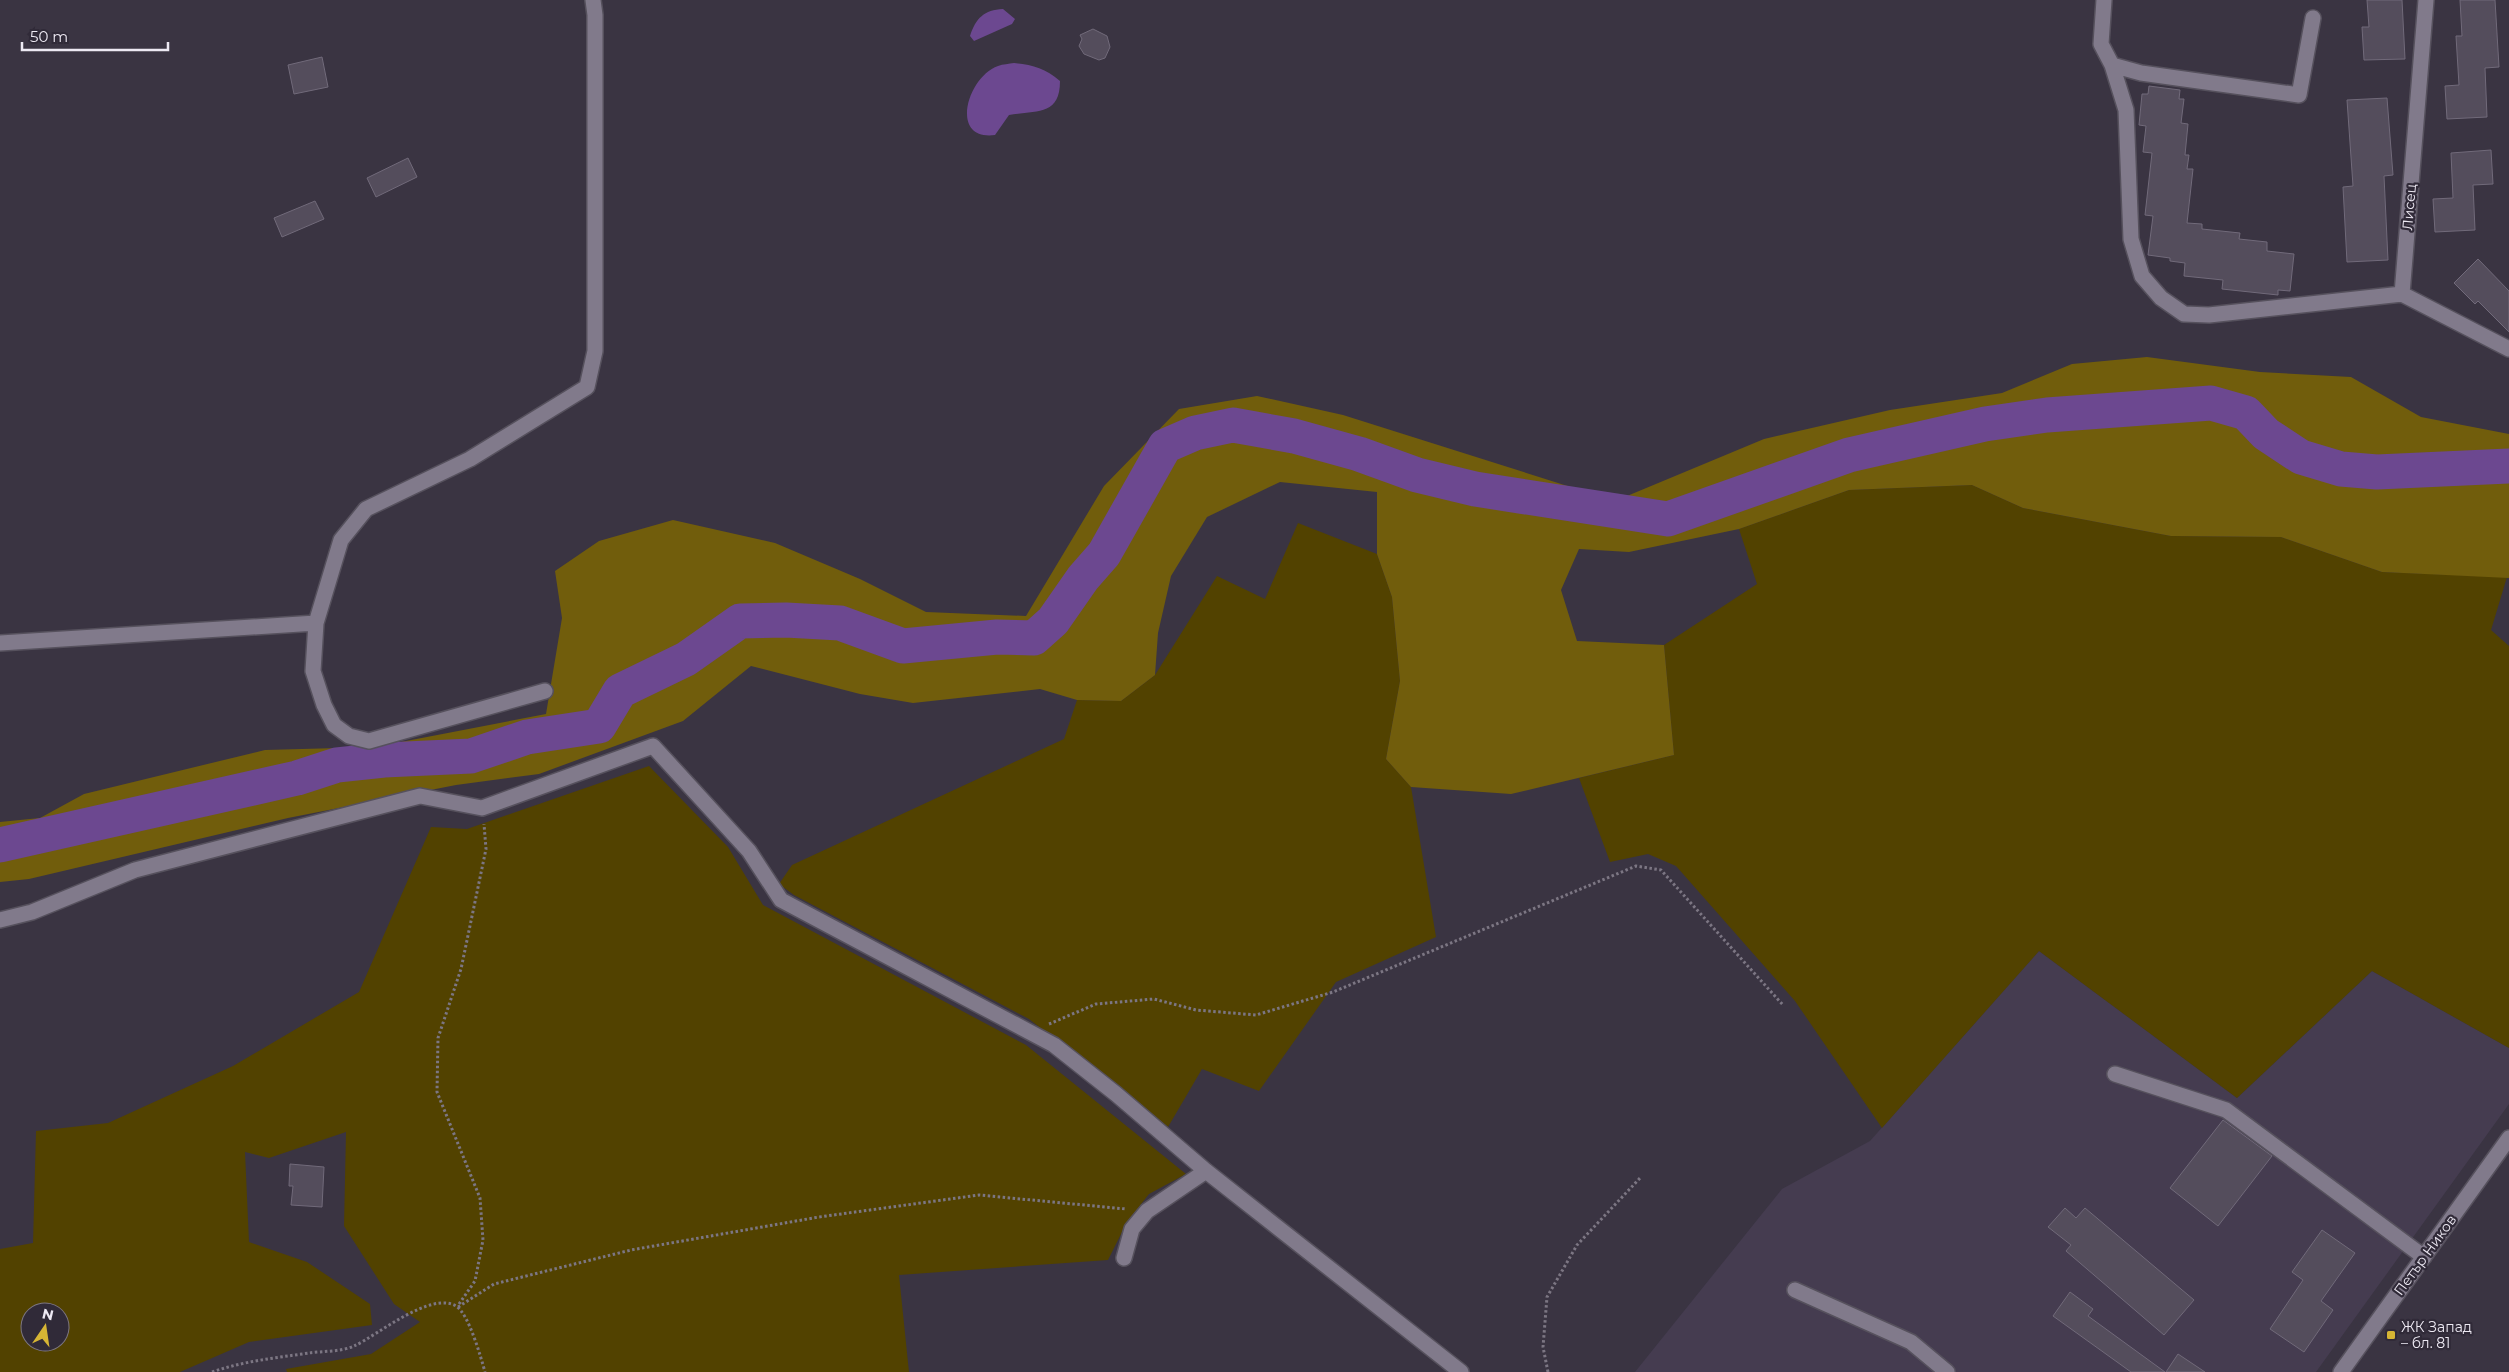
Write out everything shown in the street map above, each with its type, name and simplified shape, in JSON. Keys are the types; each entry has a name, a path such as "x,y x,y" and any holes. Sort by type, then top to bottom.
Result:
{"street":[{"path":"545,691 369,742 349,736 334,726 324,706 314,671 316,623 341,540 366,508 470,459 587,387 595,351 595,15 593,0"},
{"path":"2104,0 2101,44 2112,65 2126,110 2131,239 2142,276 2160,298 2184,314 2209,315 2402,294 2509,349"},
{"name":"Лисец","path":"2402,294 2426,0"},
{"path":"2112,65 2141,74 2299,95 2313,18"},
{"path":"0,643 28,643 316,623"},
{"path":"0,920 32,912 135,870 420,796 482,808 652,746 749,850 781,900 1054,1045 1116,1094 1206,1171 1461,1372"},
{"path":"2116,1074 2226,1110 2424,1257"},
{"name":"Петър Ников","path":"2341,1372 2509,1138"},
{"path":"1124,1258 1132,1229 1147,1211 1206,1171"},
{"path":"1795,1290 1910,1342 1947,1372"}],"path":[{"path":"458,1307 475,1281 483,1240 480,1198 437,1092 438,1038 461,969 486,849 482,808"},
{"path":"1030,1032 1096,1004 1154,999 1196,1010 1256,1016 1333,992 1636,866 1661,870 1783,1005"},
{"path":"1548,1372 1543,1347 1547,1297 1577,1245 1641,1177"},
{"path":"458,1307 494,1284 631,1250 820,1217 979,1196 1147,1211"},
{"path":"212,1372 241,1362 351,1348 374,1336 407,1314 444,1302 458,1307 467,1321 485,1372"}],"shaded area":[{"path":"1003,9 1015,19 1012,24 974,41 970,36 978,20 986,13"},
{"path":"1014,63 1038,68 1060,81 1056,101 1044,110 1009,115 995,135 980,134 971,128 967,118 971,94 987,72 1000,65"},
{"path":"2147,357 2260,372 2351,377 2421,417 2509,434 2509,578 2382,572 2281,537 2171,536 2023,508 1972,485 1849,490 1739,529 1629,552 1579,549 1561,590 1577,641 1664,645 1674,755 1511,794 1411,787 1386,759 1400,681 1392,597 1377,554 1377,492 1280,482 1207,517 1171,576 1158,633 1155,675 1121,701 1077,700 1040,689 913,703 860,694 751,666 683,721 539,774 456,785 288,818 29,879 0,882 0,822 40,818 84,794 265,750 375,747 546,714 562,618 555,571 599,541 673,520 775,543 860,579 926,612 1026,616 1104,486 1179,409 1257,396 1343,415 1615,501 1764,439 1890,410 2002,393 2072,364"},
{"path":"1972,485 2023,508 2171,536 2281,537 2382,572 2507,577 2491,630 2509,646 2509,1048 2372,971 2237,1098 2039,951 1882,1128 1795,1001 1676,866 1648,854 1610,862 1579,778 1674,755 1664,645 1757,584 1739,529 1849,490"},
{"path":"1298,523 1377,554 1392,597 1400,681 1386,759 1411,787 1436,937 1336,982 1259,1091 1202,1069 1168,1127 1029,1019 794,895 779,884 792,865 1064,739 1077,700 1121,701 1155,675 1217,576 1265,599"},
{"path":"649,766 728,847 763,905 1026,1045 1186,1174 1149,1194 1127,1222 1108,1260 899,1275 909,1372 287,1372 286,1369 371,1354 420,1322 394,1304 344,1226 346,1132 269,1158 245,1152 249,1242 307,1262 370,1304 372,1325 249,1342 180,1372 0,1372 0,1249 33,1243 36,1131 108,1123 233,1066 359,992 431,827 467,829"},
{"path":"2039,951 2237,1098 2372,971 2509,1048 2509,1104 2316,1372 1635,1372 1782,1189 1870,1141"}],"building":[{"path":"2367,0 2402,0 2405,59 2364,60 2362,27 2369,27"},
{"path":"2460,0 2495,0 2499,67 2485,68 2487,117 2447,119 2445,86 2459,85 2456,36 2462,36"},
{"path":"1093,29 1107,36 1110,47 1105,58 1099,60 1084,54 1079,46 1082,39 1080,35"},
{"path":"322,57 328,87 294,94 288,65"},
{"path":"2149,86 2180,90 2179,99 2184,99 2181,123 2188,124 2185,155 2189,155 2187,169 2193,169 2187,223 2202,224 2202,229 2240,233 2239,239 2267,242 2267,251 2294,254 2290,291 2278,290 2278,295 2222,289 2223,280 2184,276 2185,263 2170,261 2170,258 2148,255 2153,216 2145,215 2152,153 2143,152 2146,126 2139,125 2142,94 2148,94"},
{"path":"2387,98 2393,175 2384,176 2388,260 2347,262 2343,187 2353,186 2347,100"},
{"path":"2491,150 2493,184 2473,185 2475,230 2435,232 2433,199 2453,198 2451,153"},
{"path":"408,158 417,177 376,197 367,178"},
{"path":"315,201 324,219 282,237 274,218"},
{"path":"2478,259 2509,291 2509,332 2478,301 2475,304 2454,283"},
{"path":"2223,1120 2272,1156 2218,1226 2170,1188"},
{"path":"290,1164 324,1167 322,1207 291,1205 293,1186 289,1186"},
{"path":"2065,1208 2076,1218 2085,1208 2194,1300 2164,1335 2066,1251 2071,1245 2048,1227"},
{"path":"2322,1230 2355,1253 2321,1301 2333,1310 2304,1352 2270,1329 2303,1280 2292,1272"},
{"path":"2070,1292 2093,1309 2088,1316 2165,1372 2131,1372 2053,1316"},
{"path":"2178,1354 2205,1372 2166,1372"}],"waterway":[{"path":"0,845 297,778 337,765 384,760 471,756 527,737 599,726 620,691 686,659 740,621 786,620 840,623 903,646 997,637 1034,638 1053,621 1083,578 1104,554 1165,446 1195,433 1233,425 1294,436 1359,454 1417,475 1475,489 1668,519 1849,455 1985,424 2047,415 2211,403 2246,413 2266,434 2301,457 2341,469 2377,472 2509,466"}],"place":[{"name":"ЖК Запад – бл. 81","path":"2391,1335"}]}
